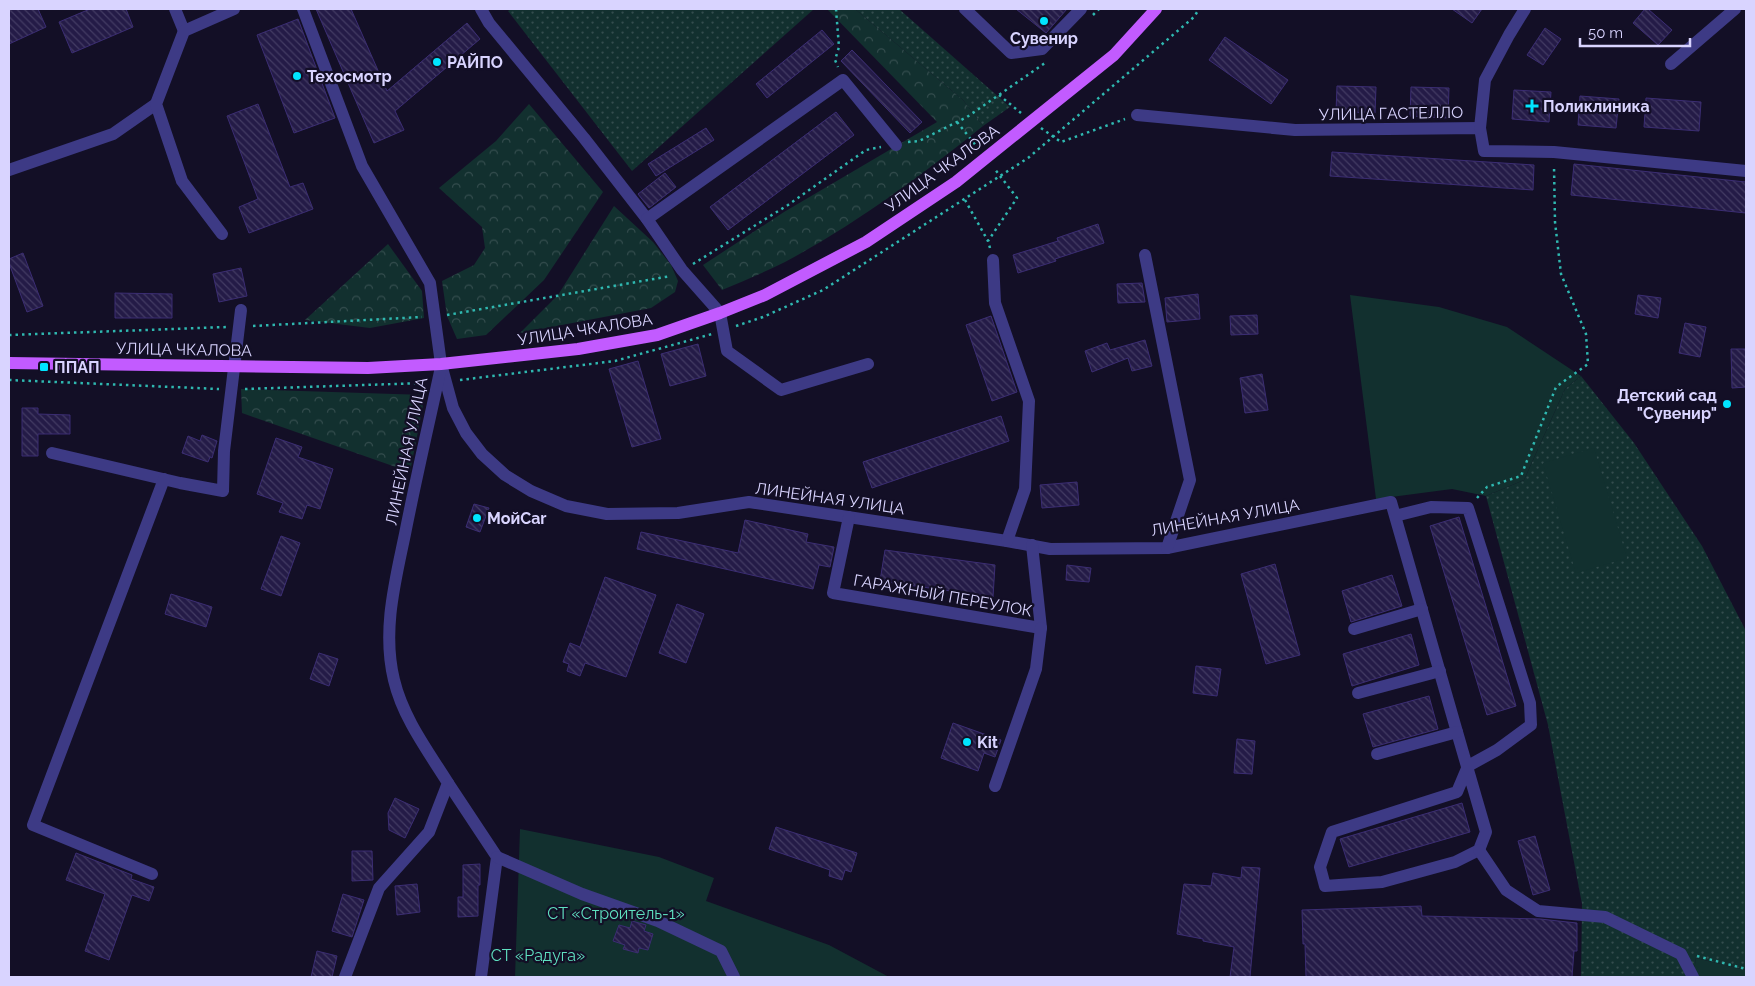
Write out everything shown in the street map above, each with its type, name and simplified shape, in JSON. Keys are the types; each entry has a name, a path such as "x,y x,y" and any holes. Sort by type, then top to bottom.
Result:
{"main road":[{"name":"УЛИЦА ЧКАЛОВА","path":"9,363 368,368 441,364 588,348 656,335 765,295 866,242 956,182 1114,55 1156,9"}],"street":[{"path":"9,170 112,134 156,104 184,31 175,9"},
{"path":"184,31 234,9"},
{"path":"303,9 362,166 430,283 441,364"},
{"path":"481,9 489,23 584,138 647,219 682,270 720,313 727,350 782,390 868,364"},
{"path":"965,9 1011,53 1042,49 1081,9"},
{"path":"1480,128 1485,80 1525,9"},
{"path":"1671,64 1735,9"},
{"path":"647,219 843,80 896,145"},
{"path":"156,104 182,181 222,234"},
{"name":"УЛИЦА ГАСТЕЛЛО","path":"1137,115 1294,130 1480,128 1484,151 1554,152 1746,171"},
{"path":"1145,254 1190,480 1167,548"},
{"path":"993,260 995,303 1029,401 1025,489 1007,541"},
{"path":"52,453 222,491 224,451 241,310"},
{"name":"ЛИНЕЙНАЯ УЛИЦА","path":"441,364 453,408 466,433 482,454 505,475 531,491 566,506 607,514 678,513 749,502 1050,548 1167,548 1391,502 1395,516"},
{"name":"ЛИНЕЙНАЯ УЛИЦА","path":"441,364 396,575 388,627 388,654 394,681 404,709 448,784 497,857"},
{"path":"152,874 33,824 164,479"},
{"path":"1395,516 1431,507 1468,508 1530,703 1532,725 1497,750 1468,766 1457,792 1332,832 1320,867 1325,886 1382,882 1455,862 1479,850 1486,832 1468,766 1395,516"},
{"name":"ГАРАЖНЫЙ ПЕРЕУЛОК","path":"849,517 833,593 1041,628 1032,545"},
{"path":"1354,629 1422,609"},
{"path":"995,786 1036,668 1041,628"},
{"path":"1358,693 1440,671"},
{"path":"1377,754 1457,732"},
{"path":"345,977 379,888 430,832 448,784"},
{"path":"1479,850 1506,890 1538,911 1604,917 1681,954 1693,977"},
{"path":"481,977 497,857 582,894 658,921 721,951 734,977"}],"path":[{"path":"836,9 838,47 835,60 843,80"},
{"path":"1092,16 1099,9"},
{"path":"969,197 1028,158 1194,17 1200,9"},
{"path":"9,336 436,317 671,276 788,205 866,150 919,141 958,122 1051,59"},
{"path":"999,95 1027,117"},
{"path":"1034,123 1062,142 1137,115"},
{"path":"958,122 981,152"},
{"path":"1468,508 1487,487 1521,476 1556,387 1588,364 1586,334 1561,274 1555,222 1554,152"},
{"path":"988,241 1017,198 993,167"},
{"path":"965,200 988,241 993,260"},
{"path":"1681,954 1703,957 1746,968"}],"green space":[{"path":"511,9 814,9 632,171 508,11"},
{"path":"827,9 855,9 963,100 983,126 912,181 837,232 785,262 722,290 703,265 784,212 937,122"},
{"path":"855,9 899,9 1010,107 983,126 963,100"},
{"path":"529,104 603,192 544,280 486,335 457,339 447,316 442,281 474,265 485,248 482,227 439,188 496,141"},
{"path":"614,206 653,242 671,265 678,281 675,292 651,308 520,333 558,295"},
{"path":"388,244 422,291 424,318 370,328 305,320"},
{"path":"1350,295 1439,307 1507,327 1581,376 1565,389 1524,480 1486,496 1452,489 1376,499"},
{"path":"1581,376 1634,443 1702,546 1746,631 1746,970 1696,958 1693,977 1581,977 1582,904 1548,725 1486,496 1524,480 1565,389"},
{"path":"241,389 425,395 410,472 242,413"},
{"path":"1594,448 1627,558 1576,573 1543,463"},
{"name":"СТ «Строитель-1»","path":"520,829 659,857 714,878 706,901 829,945 889,977 515,977"},
{"path":"1696,958 1746,970 1746,977 1693,977"}],"building":[{"path":"9,9 38,9 46,27 9,44"},
{"path":"90,9 126,9 133,27 72,53 59,22"},
{"path":"316,9 351,9 387,91 467,23 480,39 395,111 404,130 374,143"},
{"name":"Сувенир","path":"1016,9 1067,9 1046,33"},
{"path":"1452,9 1482,9 1472,23"},
{"path":"1645,9 1648,9 1672,30 1658,45 1633,23"},
{"name":"Техосмотр","path":"298,19 335,118 294,133 257,35"},
{"path":"1545,28 1561,39 1543,65 1527,55"},
{"path":"822,30 834,44 767,98 756,84"},
{"path":"1225,37 1288,80 1271,104 1209,60"},
{"path":"852,50 922,122 910,133 841,61"},
{"path":"1337,86 1376,87 1375,113 1336,112"},
{"path":"1411,87 1449,88 1448,118 1410,116"},
{"name":"Поликлиника","path":"1514,90 1551,92 1549,122 1512,119"},
{"path":"1580,96 1619,99 1616,128 1578,125"},
{"path":"1646,98 1701,102 1699,131 1644,127"},
{"path":"258,104 290,187 303,183 313,209 249,233 239,207 258,199 227,116"},
{"path":"836,112 854,135 728,230 710,207"},
{"path":"706,128 714,140 656,176 648,164"},
{"path":"1332,152 1534,165 1533,190 1330,176"},
{"path":"1574,164 1746,182 1746,213 1571,195"},
{"path":"665,173 676,187 649,208 638,194"},
{"path":"1098,224 1104,243 1018,273 1013,255 1058,241 1057,238"},
{"path":"23,253 43,306 27,312 9,263 9,259"},
{"path":"241,268 247,296 219,302 213,274"},
{"path":"1142,283 1145,302 1118,303 1117,284"},
{"path":"115,293 172,294 172,318 115,318"},
{"path":"1198,294 1200,319 1167,322 1165,298"},
{"path":"1638,295 1661,298 1658,318 1635,314"},
{"path":"1257,315 1258,334 1231,335 1230,316"},
{"path":"991,316 1017,392 992,401 966,325"},
{"path":"1685,323 1706,327 1700,357 1679,353"},
{"path":"1145,340 1152,366 1132,371 1128,358 1092,372 1085,351 1107,343 1110,350"},
{"path":"698,344 706,376 670,386 661,354"},
{"path":"1731,349 1746,349 1746,387 1732,388"},
{"path":"638,361 661,439 632,447 609,369"},
{"path":"1262,374 1268,410 1245,413 1240,378"},
{"path":"22,408 38,408 38,414 70,415 70,434 38,434 38,456 22,456"},
{"path":"1001,416 1009,441 872,488 863,462"},
{"path":"202,435 217,441 212,458 210,457 208,462 182,453 188,436 200,441"},
{"path":"276,438 302,447 298,457 333,469 320,509 307,505 302,519 279,512 283,503 257,494"},
{"path":"1077,482 1079,505 1042,508 1040,485"},
{"name":"МойCar","path":"474,504 489,508 480,532 466,527"},
{"path":"1459,517 1516,706 1487,715 1430,526"},
{"path":"745,520 808,534 806,542 834,547 830,567 819,565 813,589 637,549 641,532 738,553"},
{"path":"281,536 300,543 281,596 261,589"},
{"path":"885,550 995,565 993,597 880,581"},
{"path":"1275,564 1300,655 1266,664 1241,574"},
{"path":"1067,565 1091,568 1089,582 1066,580"},
{"path":"1392,575 1402,606 1351,622 1342,591"},
{"path":"605,577 656,595 626,677 585,663 580,676 567,671 569,664 563,662 570,643 580,647"},
{"path":"171,594 212,607 206,627 165,614"},
{"path":"677,604 704,614 686,663 659,653"},
{"path":"1411,634 1419,665 1352,686 1343,654"},
{"path":"319,653 338,659 329,686 310,679"},
{"path":"1196,666 1221,669 1217,696 1193,693"},
{"path":"1429,696 1438,729 1373,747 1363,714"},
{"path":"953,723 1001,740 995,757 984,753 978,771 941,758"},
{"path":"1237,739 1255,741 1252,774 1234,773"},
{"path":"395,798 419,809 405,838 389,830 388,813"},
{"path":"1462,803 1470,832 1349,867 1340,839"},
{"path":"776,827 857,853 851,872 845,870 842,880 829,876 830,870 769,849"},
{"path":"1535,836 1550,890 1533,895 1518,841"},
{"path":"352,851 372,851 373,880 352,881"},
{"path":"76,853 132,875 131,879 154,887 149,901 132,895 109,960 85,951 105,894 66,880"},
{"path":"480,864 478,916 458,917 458,897 463,897 463,865"},
{"path":"1242,867 1260,868 1250,977 1230,977 1234,947 1177,934 1184,884 1211,886 1213,873 1241,878"},
{"path":"417,884 420,912 397,915 395,886"},
{"path":"343,894 364,900 352,937 332,931"},
{"path":"1421,906 1422,916 1540,919 1577,923 1577,951 1574,951 1572,977 1306,977 1302,910"},
{"path":"632,921 646,925 644,931 653,934 648,950 639,948 638,953 623,949 625,945 613,941 619,925 630,928"},
{"path":"317,951 337,956 332,977 311,977"}],"place":[{"name":"Сувенир","path":"1044,21"},
{"name":"РАЙПО","path":"437,62"},
{"name":"Техосмотр","path":"297,76"},
{"name":"Поликлиника","path":"1532,106"},
{"name":"ППАП","path":"44,367"},
{"name":"Детский сад \"Сувенир\"","path":"1727,404"},
{"name":"МойCar","path":"477,518"},
{"name":"Kit","path":"967,742"}],"park label":[{"name":"СТ «Радуга»","path":"538,955"}]}
